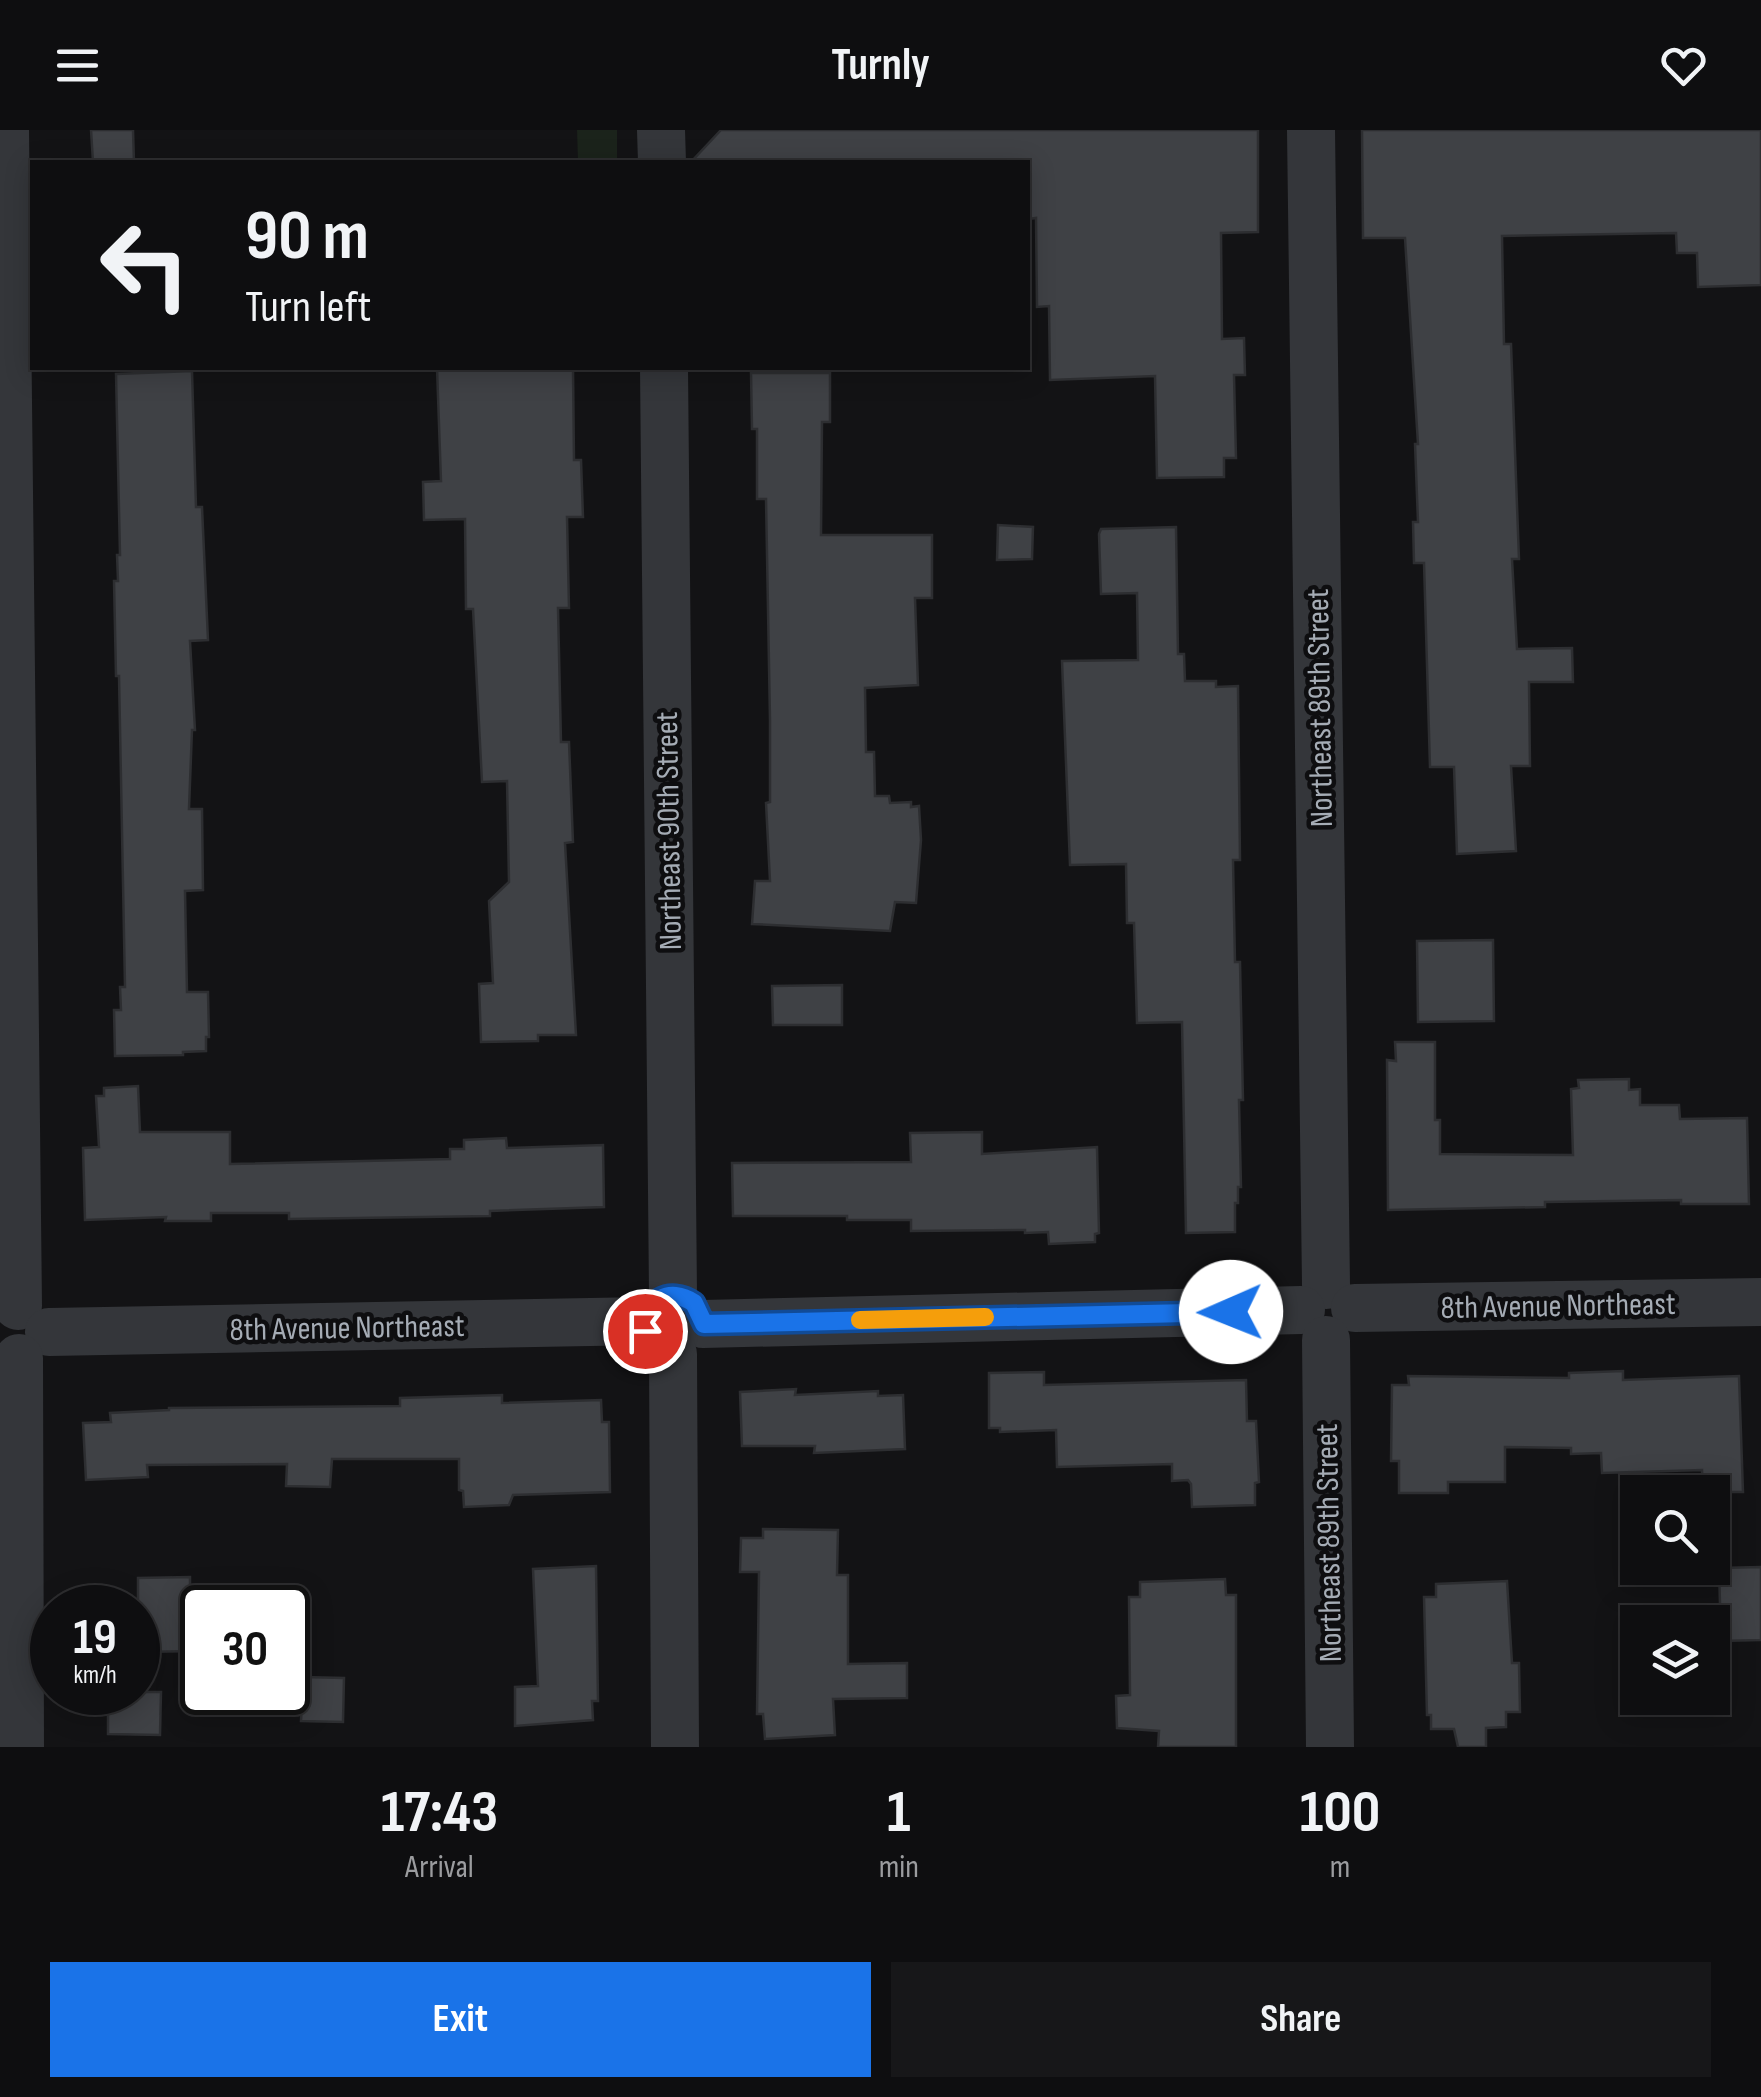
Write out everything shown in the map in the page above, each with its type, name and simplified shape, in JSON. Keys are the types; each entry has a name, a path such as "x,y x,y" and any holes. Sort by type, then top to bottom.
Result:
{"street":[{"path":"5,130 20,1747"},
{"path":"661,130 662,160"},
{"name":"Northeast 89th Street","path":"1311,130 1330,1747"},
{"name":"Northeast 90th Street","path":"664,370 675,1747"},
{"name":"8th Avenue Northeast","path":"17,1332 673,1324 1761,1302"}],"shaded area":[{"path":"577,130 617,130 617,160 578,160"}],"building":[{"path":"91,130 133,130 134,160 93,160"},
{"path":"721,130 1258,130 1258,232 1221,233 1222,339 1244,338 1245,375 1234,375 1236,458 1224,458 1224,477 1157,478 1155,376 1050,380 1049,306 1037,307 1036,218 1030,219 1030,160 693,160"},
{"path":"1362,130 1761,130 1761,285 1698,287 1697,253 1677,253 1676,233 1502,236 1504,344 1511,344 1519,559 1512,559 1517,649 1572,648 1573,682 1529,682 1530,766 1511,766 1516,851 1457,854 1454,767 1430,767 1424,563 1414,563 1418,444 1405,238 1363,238"},
{"path":"437,370 573,370 574,460 581,460 583,517 567,517 569,608 558,608 561,742 569,742 573,842 565,843 576,1035 538,1035 538,1041 481,1042 479,984 493,983 489,901 509,882 507,781 482,782 473,609 466,609 465,519 424,520 423,482 441,481"},
{"path":"192,371 196,507 202,507 208,640 190,641 195,730 189,809 202,809 203,890 185,891 187,992 208,992 209,1037 206,1051 115,1056 114,1010 121,1010 120,987 125,987 114,581 118,581 120,555 116,374"},
{"path":"751,373 830,373 830,422 822,422 821,535 932,535 932,598 915,598 918,685 865,688 866,752 874,752 875,796 889,796 890,803 911,802 911,807 919,806 921,840 916,903 895,902 890,931 752,924 755,881 770,881 766,803 770,802 770,720 766,499 757,499 757,429 752,429"},
{"path":"998,525 1033,527 1032,559 997,560"},
{"path":"1176,527 1178,654 1184,654 1185,681 1216,681 1216,687 1238,686 1240,860 1233,860 1243,1100 1239,1100 1241,1187 1235,1203 1235,1232 1186,1233 1182,1022 1137,1023 1134,923 1127,923 1126,864 1070,865 1062,661 1138,660 1137,593 1101,594 1099,534 1101,529"},
{"path":"1493,940 1494,1021 1418,1022 1417,941"},
{"path":"842,985 842,1025 773,1025 772,986"},
{"path":"1395,1042 1435,1042 1435,1120 1440,1120 1440,1154 1573,1155 1571,1089 1579,1088 1578,1080 1629,1079 1629,1090 1640,1089 1640,1105 1679,1105 1680,1119 1747,1118 1749,1204 1681,1204 1681,1200 1545,1202 1545,1207 1388,1210 1387,1060 1396,1061"},
{"path":"138,1086 140,1132 230,1132 230,1164 450,1159 450,1149 464,1149 464,1140 506,1138 507,1148 603,1145 604,1207 490,1211 490,1216 289,1219 289,1213 211,1213 211,1221 165,1221 166,1217 85,1220 83,1148 99,1147 96,1096 104,1096 104,1088"},
{"path":"982,1132 982,1154 1097,1147 1099,1233 1095,1234 1095,1242 1049,1244 1048,1232 1025,1230 911,1231 911,1220 733,1216 732,1163 911,1162 910,1133"},
{"path":"1623,1371 1623,1380 1739,1376 1743,1492 1730,1492 1730,1475 1702,1475 1702,1470 1602,1473 1601,1453 1571,1454 1571,1448 1505,1447 1505,1482 1448,1482 1448,1493 1399,1493 1399,1461 1391,1461 1392,1385 1409,1385 1408,1376 1569,1378 1569,1373"},
{"path":"1044,1372 1044,1385 1246,1380 1247,1421 1256,1421 1259,1482 1255,1483 1255,1505 1192,1507 1191,1484 1188,1480 1172,1481 1172,1464 1057,1467 1056,1430 1000,1432 1000,1428 989,1428 989,1373"},
{"path":"796,1389 795,1395 878,1391 878,1396 903,1395 905,1449 814,1453 815,1446 742,1446 740,1392"},
{"path":"502,1395 502,1403 601,1400 602,1422 609,1422 610,1492 513,1495 509,1505 464,1507 463,1491 459,1490 459,1459 332,1459 330,1487 286,1486 287,1464 147,1465 148,1477 86,1480 83,1423 111,1422 110,1413 169,1408 400,1406 400,1398"},
{"path":"763,1529 838,1530 837,1575 848,1575 848,1664 907,1663 907,1698 833,1699 835,1735 765,1739 763,1714 757,1714 759,1572 740,1572 741,1538 763,1538"},
{"path":"596,1566 598,1701 592,1701 593,1720 515,1726 515,1687 538,1686 533,1569"},
{"path":"1761,1567 1761,1640 1730,1641 1730,1605 1720,1605 1719,1585 1730,1585 1730,1568"},
{"path":"190,1577 190,1585 180,1585 180,1651 160,1652 160,1585 138,1585 138,1578"},
{"path":"1225,1579 1226,1595 1236,1595 1236,1747 1158,1747 1159,1731 1117,1728 1116,1696 1130,1695 1129,1597 1140,1597 1140,1582"},
{"path":"1507,1581 1512,1663 1519,1663 1520,1712 1506,1712 1506,1727 1486,1728 1486,1747 1458,1747 1454,1729 1431,1729 1431,1715 1427,1715 1424,1597 1436,1597 1436,1584"},
{"path":"310,1677 344,1678 343,1722 301,1721 301,1715 310,1715"},
{"path":"161,1692 160,1735 108,1734 108,1715 160,1715"}],"slow traffic":[{"path":"860,1320 985,1317"}],"route":[{"path":"645,1331 644,1322 652,1304 673,1295 694,1303 704,1324 1231,1312"}]}
